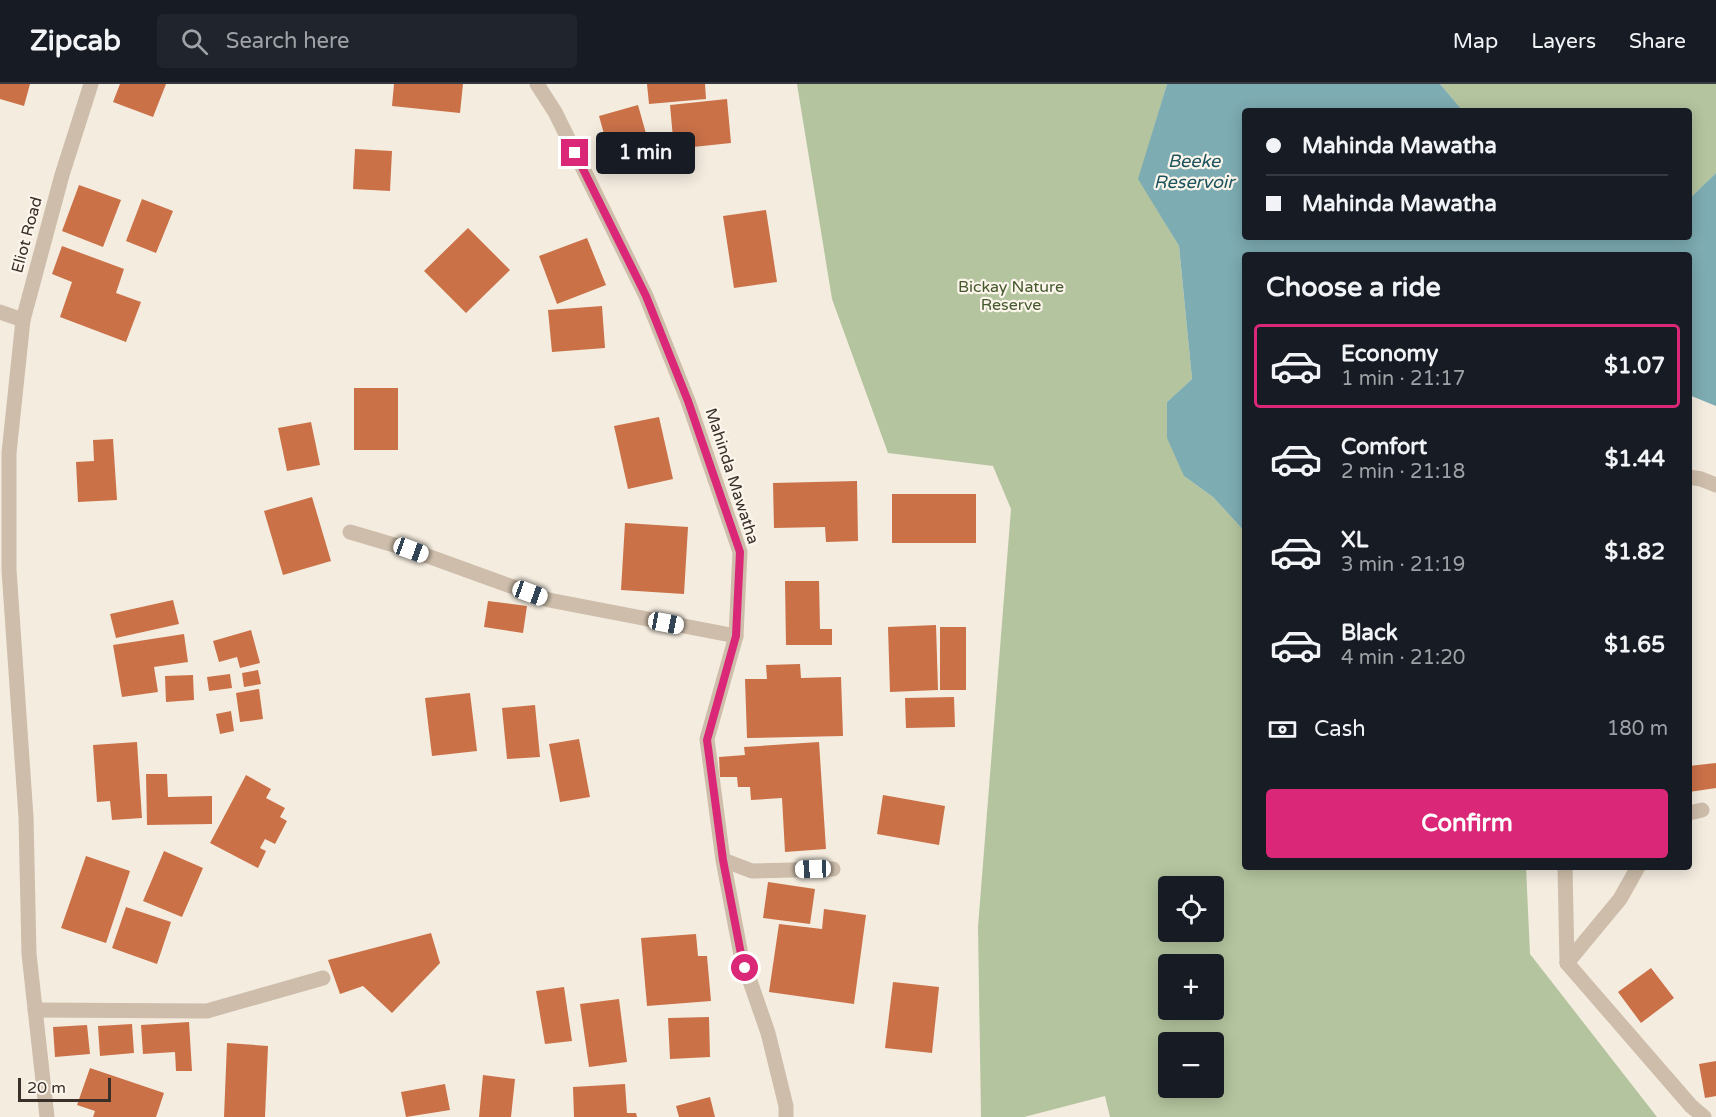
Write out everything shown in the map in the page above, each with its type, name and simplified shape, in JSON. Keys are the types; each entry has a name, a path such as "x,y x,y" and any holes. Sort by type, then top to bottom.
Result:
{"street":[{"name":"Eliot Road","path":"48,1117 29,954 26,817 9,570 9,453 23,320 62,175 91,84"},
{"name":"Mahinda Mawatha","path":"537,84 555,112 646,296 688,401 740,552 736,636 707,740 723,860 741,954 768,1033 786,1107 786,1117"},
{"path":"0,312 23,320"},
{"path":"1692,478 1716,485"},
{"path":"350,532 411,550 549,600 736,636"},
{"path":"723,860 752,871 833,868"},
{"path":"1565,870 1567,963 1691,1106 1704,1117"},
{"path":"1567,963 1620,899 1636,870"},
{"path":"35,1010 207,1011 322,978"}],"green space":[{"name":"Bickay Nature Reserve","path":"797,84 1167,84 1139,179 1179,246 1192,379 1167,402 1184,476 1213,497 1242,529 1242,870 1526,870 1530,954 1657,1117 1110,1117 1105,1096 1024,1117 981,1117 978,927 1011,509 993,466 888,453 832,299"},
{"path":"1440,84 1716,84 1716,173 1692,196 1692,108 1460,108"}],"water":[{"name":"Beeke Reservoir","path":"1167,84 1440,84 1460,108 1242,108 1242,240 1692,240 1692,196 1716,173 1716,406 1692,396 1692,252 1242,252 1242,529 1213,497 1184,476 1167,438 1167,402 1192,379 1179,246 1138,179"}],"building":[{"path":"0,84 30,84 24,106 0,99"},
{"path":"120,84 166,84 153,117 113,102"},
{"path":"394,84 463,84 460,113 392,106"},
{"path":"647,84 705,84 706,99 649,104"},
{"path":"727,99 731,143 674,149 670,105"},
{"path":"638,105 652,155 613,166 599,116"},
{"path":"355,149 392,151 390,191 353,189"},
{"path":"79,185 121,200 103,247 62,231"},
{"path":"142,199 173,211 156,253 126,241"},
{"path":"766,210 777,282 734,288 723,216"},
{"path":"468,228 510,270 466,313 424,271"},
{"path":"587,238 606,285 557,304 539,256"},
{"path":"62,246 124,269 116,293 141,302 126,342 60,317 72,282 52,274"},
{"path":"602,306 605,348 552,352 548,310"},
{"path":"354,388 398,388 398,450 354,450"},
{"path":"659,417 673,479 628,489 614,426"},
{"path":"311,422 320,465 287,471 278,428"},
{"path":"113,439 117,500 78,502 76,462 94,461 93,440"},
{"path":"857,481 858,541 826,542 825,527 774,528 773,483"},
{"path":"892,494 976,494 976,543 892,543"},
{"path":"312,497 331,561 283,575 264,511"},
{"path":"625,523 688,527 684,594 621,590"},
{"path":"785,581 819,581 820,629 832,629 832,645 786,645"},
{"path":"173,600 179,624 116,638 110,614"},
{"path":"488,601 527,606 523,633 484,627"},
{"path":"936,625 938,690 890,692 888,627"},
{"path":"940,627 966,627 966,690 940,690"},
{"path":"251,630 260,663 240,668 237,657 219,662 213,641"},
{"path":"184,634 188,662 154,667 158,692 122,697 113,645"},
{"path":"800,664 801,678 841,677 843,736 747,738 745,679 767,679 766,665"},
{"path":"258,670 261,684 244,687 242,673"},
{"path":"230,674 232,688 209,691 207,677"},
{"path":"193,675 194,700 166,702 165,676"},
{"path":"259,689 263,719 240,722 236,693"},
{"path":"470,693 477,751 432,756 425,698"},
{"path":"954,697 955,727 906,728 905,698"},
{"path":"535,705 540,757 507,759 502,708"},
{"path":"231,711 234,731 220,734 216,714"},
{"path":"579,739 590,797 560,802 549,744"},
{"path":"137,742 142,818 112,820 110,801 97,802 93,745"},
{"path":"819,742 826,849 785,852 782,798 751,800 750,787 738,787 737,777 720,777 719,757 745,755 744,747"},
{"path":"1716,763 1716,788 1692,792 1692,766"},
{"path":"146,774 167,774 168,797 212,796 212,824 147,825"},
{"path":"246,775 271,789 266,798 285,808 280,817 287,821 275,844 265,839 260,848 266,851 258,868 210,843"},
{"path":"883,795 945,806 939,845 877,834"},
{"path":"164,851 203,868 182,917 143,901"},
{"path":"86,856 130,871 106,943 61,928"},
{"path":"768,882 815,889 810,924 763,918"},
{"path":"126,907 171,922 157,964 112,948"},
{"path":"824,909 866,915 854,1004 769,992 779,924 822,929"},
{"path":"431,933 440,963 392,1013 363,986 340,994 328,960"},
{"path":"696,934 698,956 707,956 711,1001 647,1006 641,938"},
{"path":"1651,968 1674,998 1641,1023 1618,992"},
{"path":"893,982 939,987 932,1053 885,1048"},
{"path":"564,987 572,1041 545,1044 536,991"},
{"path":"619,999 627,1062 589,1067 580,1004"},
{"path":"709,1017 710,1057 670,1059 668,1018"},
{"path":"189,1022 192,1071 176,1071 175,1052 143,1054 141,1025"},
{"path":"132,1024 134,1053 100,1056 98,1026"},
{"path":"87,1025 90,1054 55,1057 53,1027"},
{"path":"227,1043 268,1046 265,1117 224,1117"},
{"path":"1716,1061 1716,1096 1705,1098 1699,1064"},
{"path":"90,1068 164,1093 156,1117 93,1117 95,1111 77,1105"},
{"path":"483,1075 515,1079 511,1117 479,1117"},
{"path":"445,1084 450,1110 406,1117 401,1092"},
{"path":"625,1084 627,1113 636,1113 637,1117 574,1117 573,1087"},
{"path":"710,1097 715,1117 679,1117 676,1106"}],"route":[{"path":"575,153 646,296 688,401 740,552 736,636 707,740 723,860 745,968"}]}
